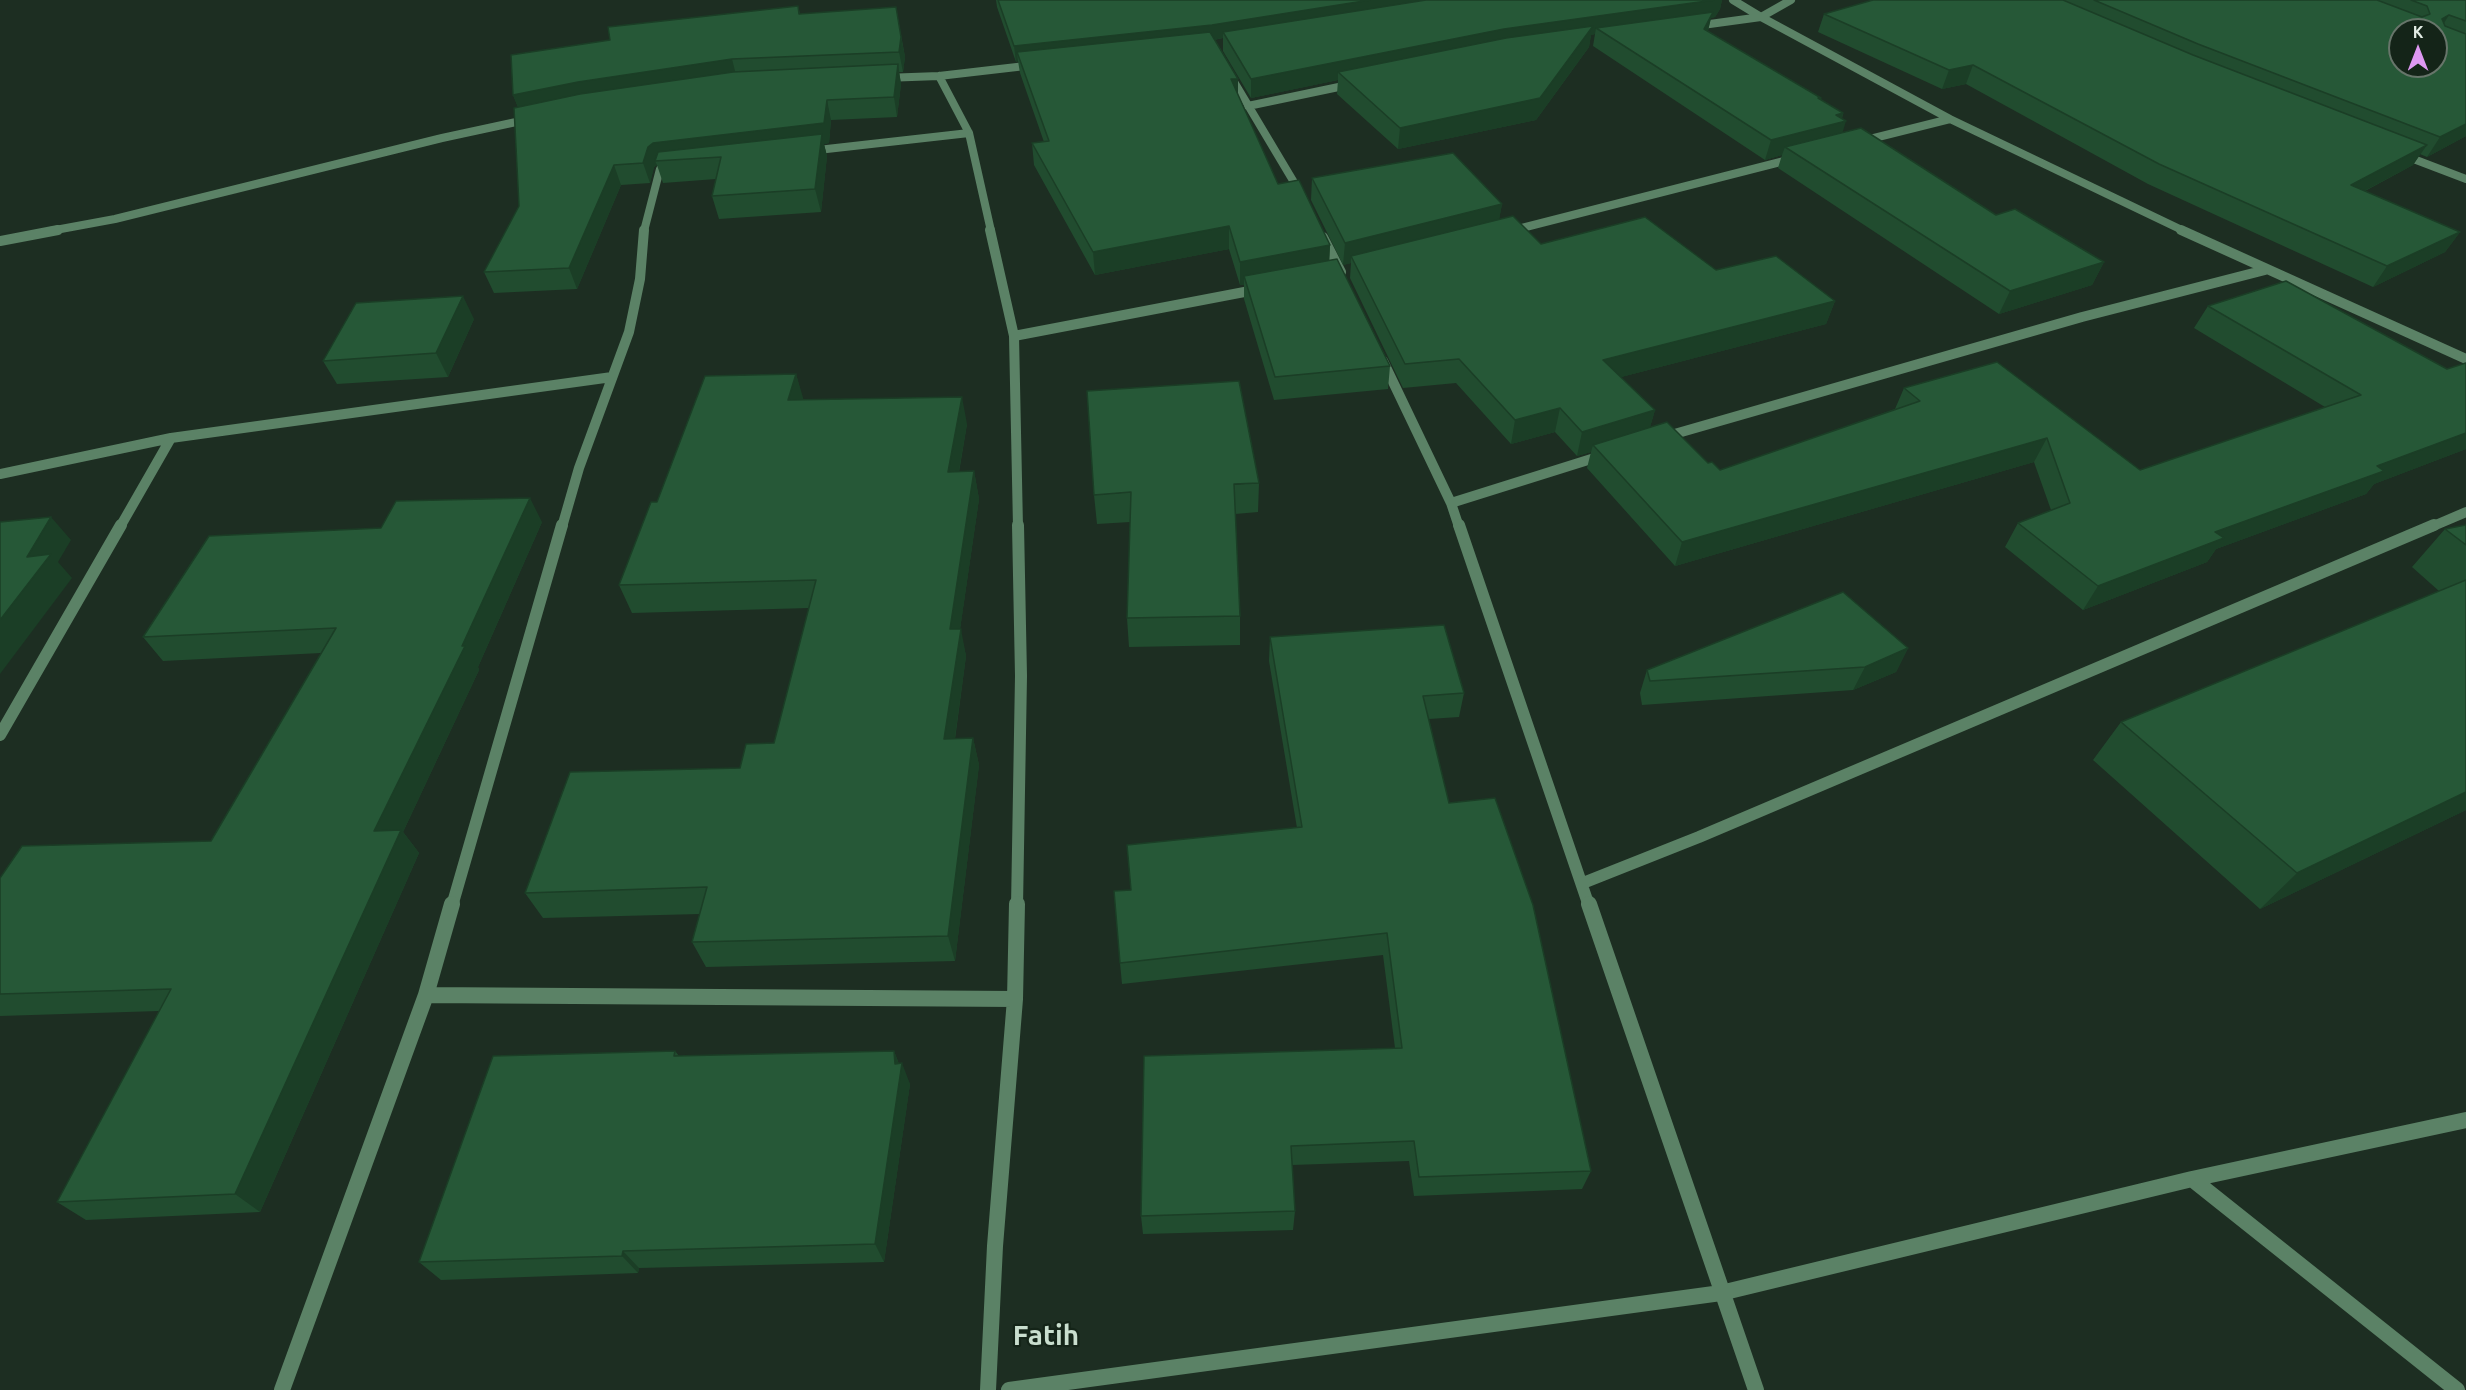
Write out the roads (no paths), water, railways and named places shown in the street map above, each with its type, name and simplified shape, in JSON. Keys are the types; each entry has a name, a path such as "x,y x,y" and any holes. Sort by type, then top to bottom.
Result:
{"street":[{"path":"1733,0 1950,119 2265,270 2466,359"},
{"path":"1682,27 1761,17 1791,0"},
{"path":"880,78 939,76 1046,64"},
{"path":"1225,66 1307,206"},
{"path":"939,76 969,133 1014,336 1021,676 1015,999 995,1245 988,1390"},
{"path":"1248,106 1364,82"},
{"path":"0,241 115,219 442,138 542,117"},
{"path":"1847,145 1950,119"},
{"path":"794,153 969,133"},
{"path":"2397,153 2466,179"},
{"path":"1503,233 1801,157"},
{"path":"282,1390 426,995 579,468 629,332 640,279 643,234 660,169 682,166"},
{"path":"1317,225 1343,276"},
{"path":"1655,440 2082,317 2265,270"},
{"path":"1014,336 1272,287"},
{"path":"1377,346 1450,503 1583,883 1756,1390"},
{"path":"0,474 171,438 338,413 612,377"},
{"path":"0,735 171,438"},
{"path":"1450,503 1609,454"},
{"path":"1583,883 1699,837 2466,512"},
{"path":"426,995 1015,999"},
{"path":"1009,1390 1721,1293 2192,1179 2466,1120"},
{"path":"2192,1179 2457,1390"}],"district":[{"name":"Fatih","path":"1046,1336"}]}
